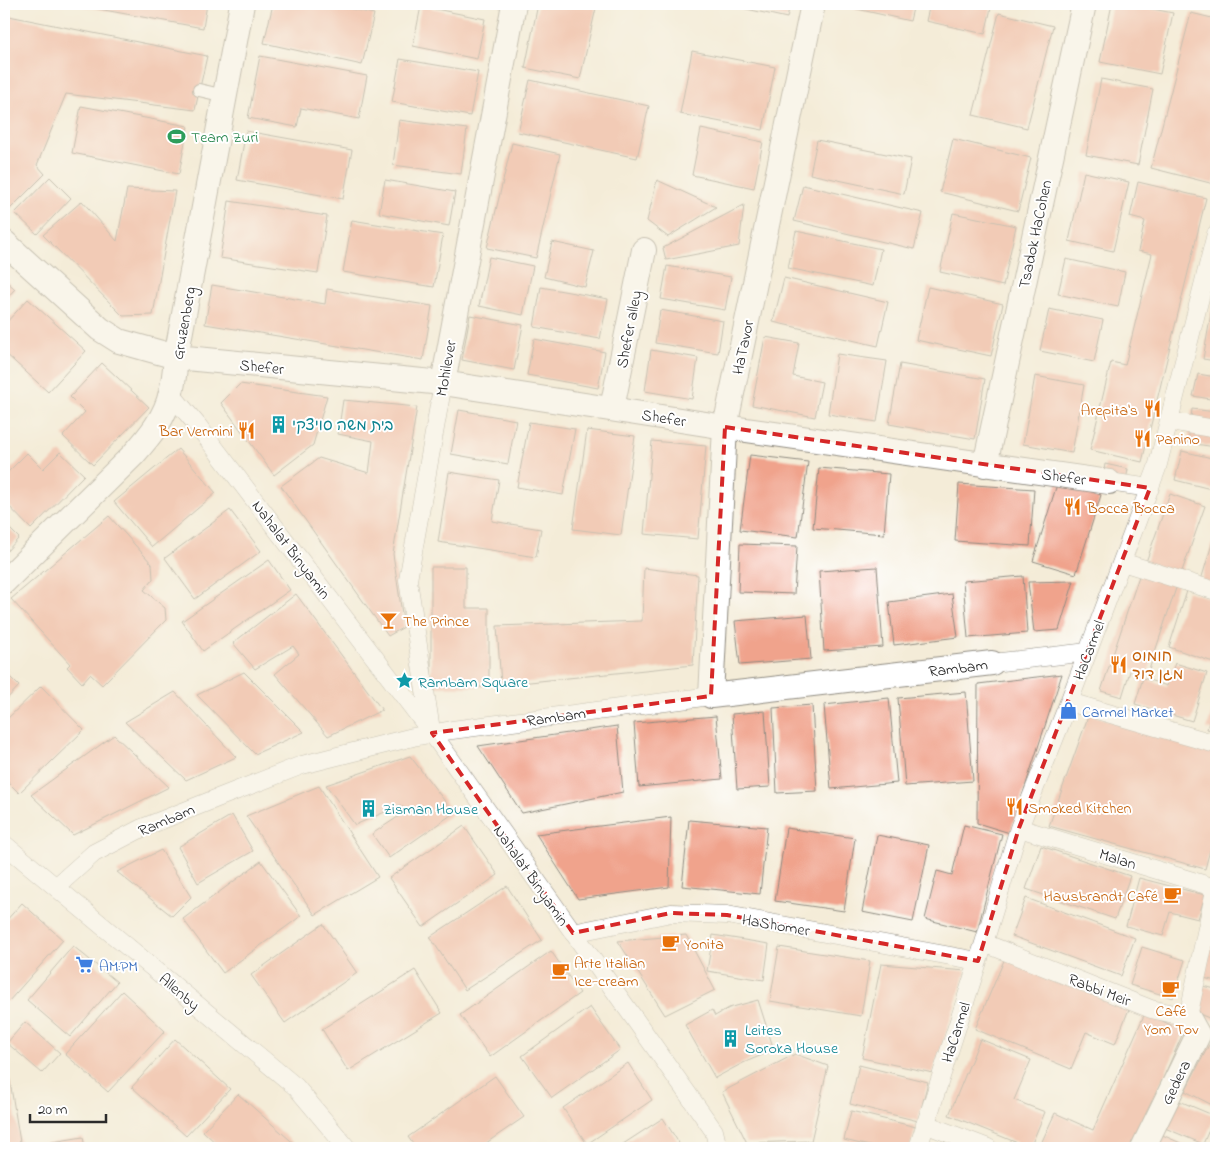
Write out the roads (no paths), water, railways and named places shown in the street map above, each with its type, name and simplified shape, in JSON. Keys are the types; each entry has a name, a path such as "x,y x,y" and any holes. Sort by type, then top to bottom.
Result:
{"street":[{"name":"Gruzenberg","path":"4,582 144,443 163,414 171,394 176,357 242,4"},
{"name":"Mohilever","path":"432,734 408,580 514,4"},
{"name":"HaTavor","path":"711,696 725,427 813,4"},
{"name":"Tsadok HaCohen","path":"985,465 1084,4"},
{"name":"HaCarmel","path":"918,1148 1019,828 1158,468 1169,421 1208,298 1216,234"},
{"path":"4,242 100,329 120,341 176,357"},
{"name":"Shefer alley","path":"612,408 644,250"},
{"name":"Shefer","path":"176,357 443,383 725,427 1150,488"},
{"name":"Nahalat Binyamin","path":"171,394 198,426 432,734 714,1130 718,1148"},
{"path":"1169,421 1216,429"},
{"path":"1122,562 1216,591"},
{"name":"Rambam","path":"56,887 94,853 142,828 220,796 302,765 432,734 711,696 1088,652"},
{"path":"1069,702 1216,744"},
{"name":"Malan","path":"1019,828 1216,887"},
{"name":"Allenby","path":"4,844 296,1087 347,1148"},
{"path":"1188,1017 1216,887"},
{"name":"HaShomer","path":"573,933 671,913 728,915 978,961"},
{"name":"Rabbi Meir","path":"984,943 1151,1008 1188,1017 1216,1030"},
{"name":"Gedera","path":"1143,1148 1198,1035 1188,1017"},
{"path":"925,1124 988,1148"}],"lane":[{"path":"199,90 225,96"}],"place":[{"name":"Team Zuri","path":"177,136"},
{"name":"Arepita's","path":"1152,409"},
{"name":"בית משה סויצקי","path":"278,424"},
{"name":"Bar Vermini","path":"247,430"},
{"name":"Panino","path":"1142,438"},
{"name":"Bocca Bocca","path":"1073,507"},
{"name":"The Prince","path":"389,620"},
{"name":"חומוס מגן דוד","path":"1118,664"},
{"name":"Rambam Square","path":"404,681"},
{"name":"Carmel Market","path":"1068,711"},
{"name":"Smoked Kitchen","path":"1014,807"},
{"name":"Zisman House","path":"369,808"},
{"name":"Hausbrandt Café","path":"1172,895"},
{"name":"Yonita","path":"670,943"},
{"name":"AM:PM","path":"85,965"},
{"name":"Arte Italian Ice-cream","path":"560,971"},
{"name":"Café Yom Tov","path":"1171,988"},
{"name":"Leites Soroka House","path":"731,1038"}]}
